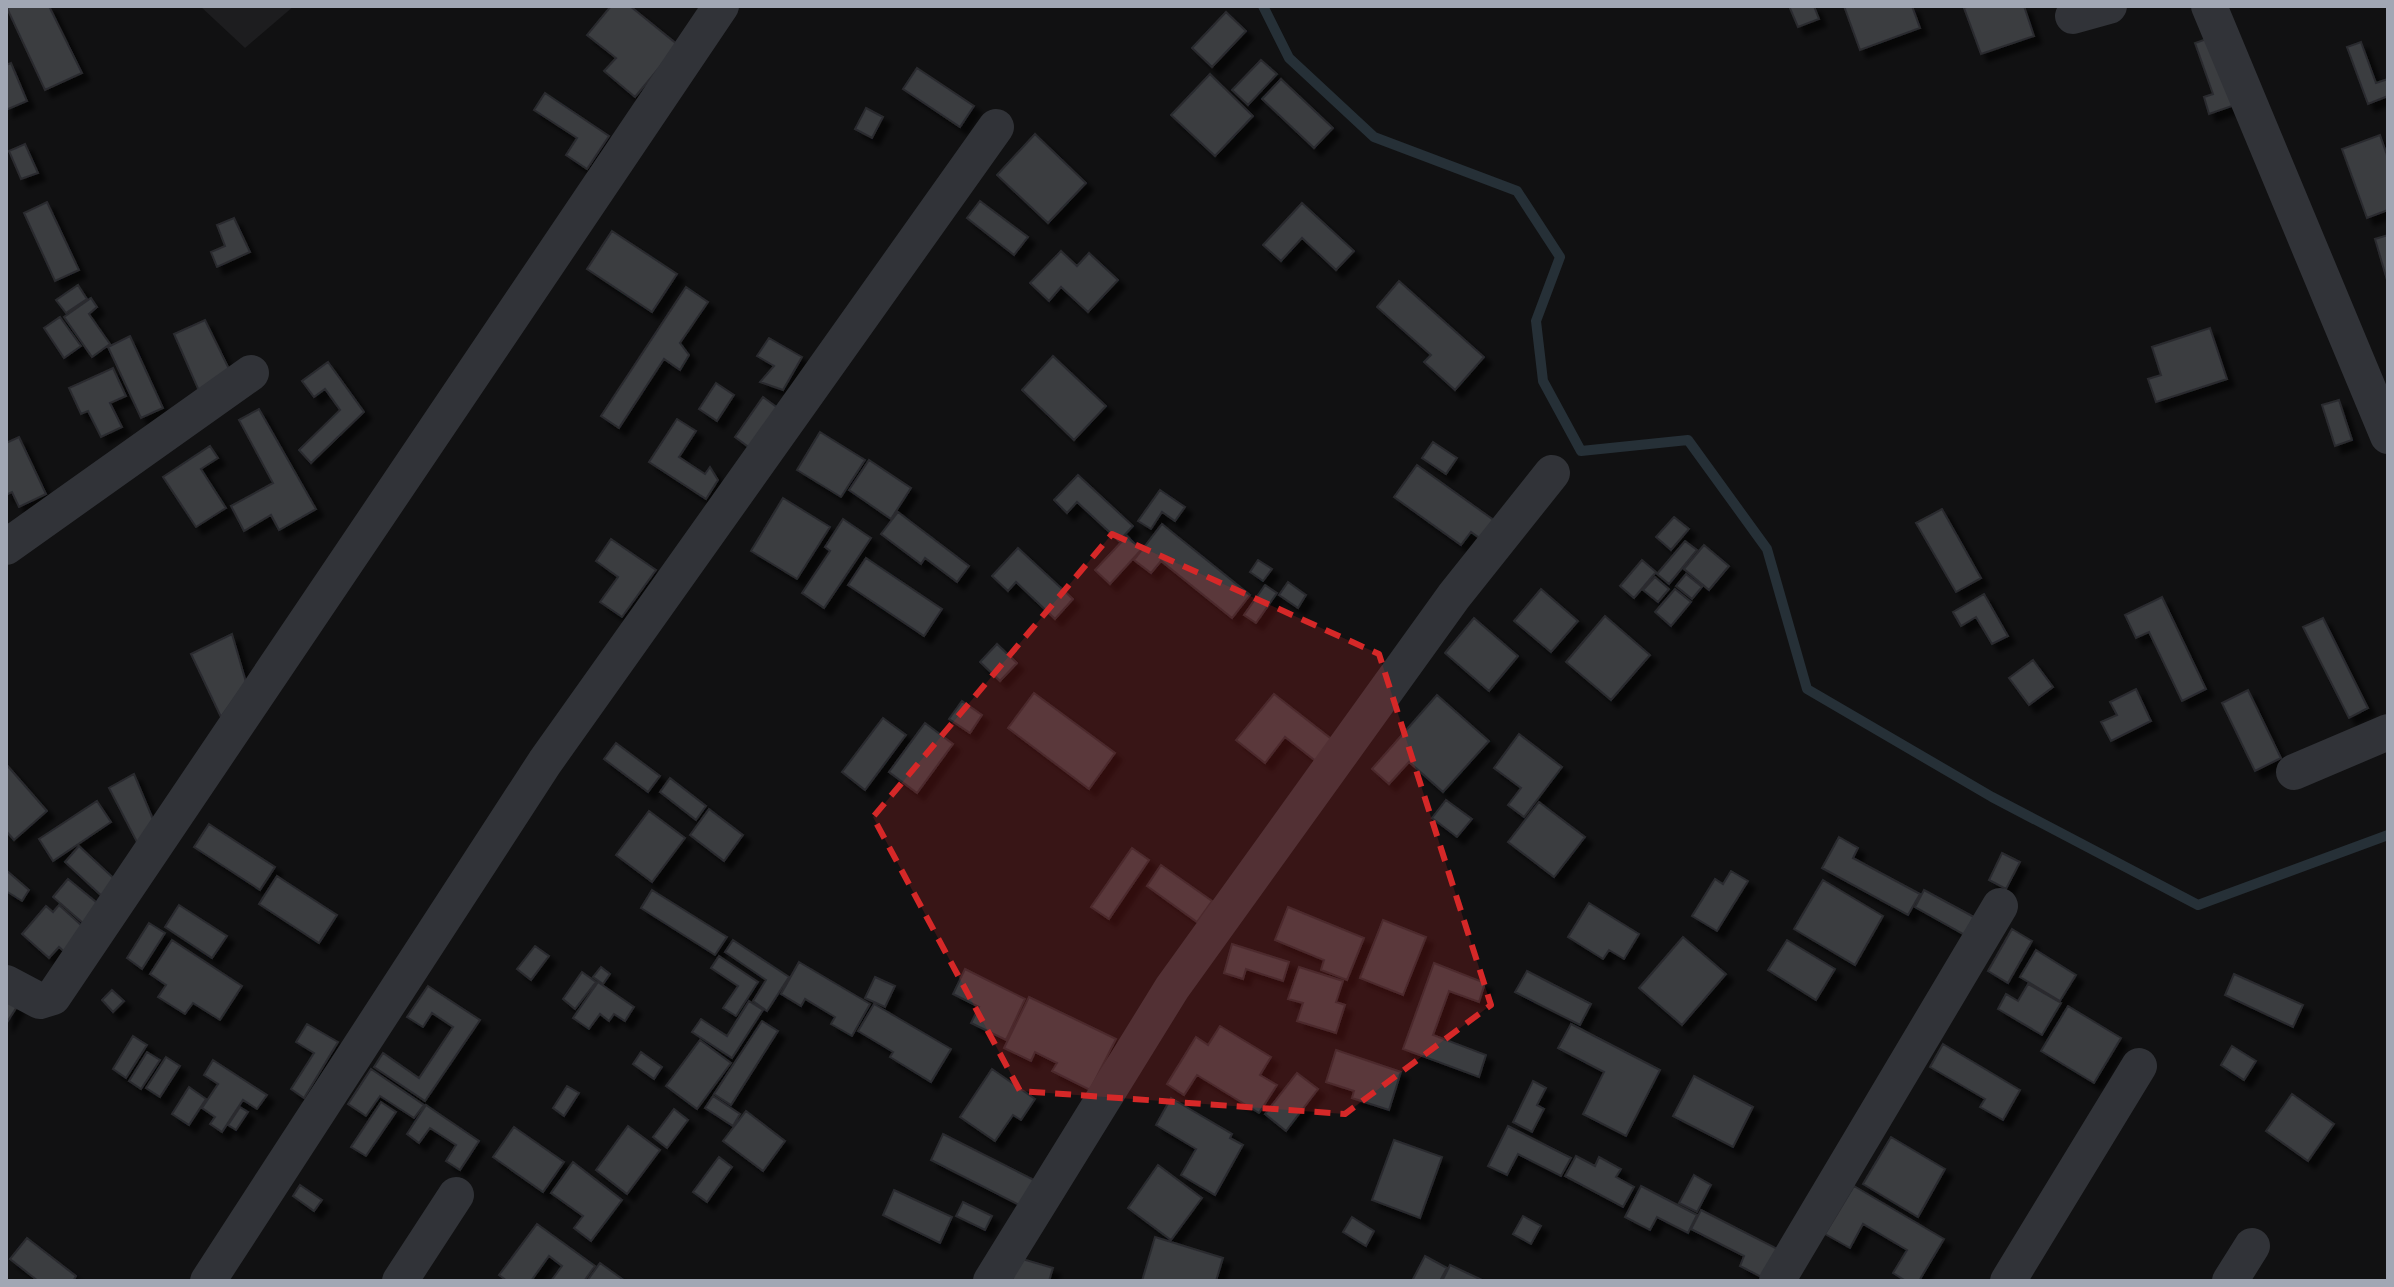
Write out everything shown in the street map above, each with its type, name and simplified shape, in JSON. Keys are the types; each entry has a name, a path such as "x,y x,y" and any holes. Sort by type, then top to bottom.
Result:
{"street":[{"path":"6,983 40,1001 53,997 721,6"},
{"path":"2073,16 2109,6"},
{"path":"2209,6 2388,436"},
{"path":"208,1281 545,762 996,127"},
{"path":"6,547 251,373"},
{"path":"991,1281 1172,988 1454,596 1552,473"},
{"path":"2294,772 2388,732"},
{"path":"1777,1281 2000,906"},
{"path":"2008,1281 2139,1066"},
{"path":"400,1281 456,1195"},
{"path":"2230,1281 2252,1246"}],"highlighted area":[{"path":"1112,534 1379,654 1491,1005 1345,1114 1020,1091 873,817"}],"shaded area":[{"path":"200,6 294,6 245,48"}],"building":[{"path":"6,6 49,6 82,73 45,90"},
{"path":"611,6 630,6 678,45 635,97 604,71 616,58 587,35"},
{"path":"1789,6 1814,6 1819,19 1798,27"},
{"path":"1844,6 1912,6 1920,28 1860,50"},
{"path":"2024,6 2034,36 1981,54 1964,8"},
{"path":"1226,12 1246,31 1212,67 1192,48"},
{"path":"2215,36 2238,104 2209,114 2204,97 2213,94 2195,43"},
{"path":"2361,42 2376,83 2388,79 2388,96 2368,104 2347,47"},
{"path":"1261,60 1277,74 1248,105 1232,90"},
{"path":"11,63 27,101 6,110 6,65"},
{"path":"917,68 974,106 960,127 903,89"},
{"path":"1210,74 1253,116 1215,156 1171,115"},
{"path":"1281,79 1333,128 1314,148 1262,99"},
{"path":"545,93 609,136 587,169 566,155 577,138 534,110"},
{"path":"866,108 883,117 872,138 855,129"},
{"path":"1035,134 1086,183 1048,223 997,175"},
{"path":"2380,135 2388,158 2388,210 2367,218 2342,149"},
{"path":"25,144 38,173 21,179 9,151"},
{"path":"980,201 1028,237 1014,255 967,218"},
{"path":"47,202 79,270 55,281 24,213"},
{"path":"1302,203 1354,251 1336,270 1302,238 1281,261 1263,245"},
{"path":"234,218 250,252 217,267 211,252 225,246 217,225"},
{"path":"612,231 677,274 652,312 587,269"},
{"path":"2388,235 2388,280 2387,280 2375,239"},
{"path":"1061,251 1077,266 1089,253 1118,280 1088,312 1061,287 1049,301 1030,283"},
{"path":"1399,281 1484,357 1455,390 1424,362 1431,355 1377,307"},
{"path":"78,285 87,299 66,313 56,300"},
{"path":"686,287 708,302 680,343 689,355 680,370 664,359 619,428 601,416"},
{"path":"91,298 97,307 89,314 110,344 92,357 64,317"},
{"path":"60,317 81,346 64,358 44,328"},
{"path":"205,320 232,375 199,391 174,334"},
{"path":"2210,328 2227,379 2156,402 2148,379 2161,375 2152,347"},
{"path":"130,336 163,408 141,418 108,347"},
{"path":"769,338 802,357 783,390 760,382 774,366 757,356"},
{"path":"1053,356 1106,406 1074,440 1022,390"},
{"path":"328,362 364,412 311,463 299,450 340,410 325,389 314,397 302,381"},
{"path":"113,368 126,396 110,403 122,427 101,437 88,411 81,414 69,388"},
{"path":"716,383 734,395 717,421 699,409"},
{"path":"763,397 782,411 754,451 735,437"},
{"path":"2339,400 2352,440 2335,446 2322,405"},
{"path":"259,409 316,509 279,530 271,515 244,531 231,506 273,483 239,420"},
{"path":"677,419 696,431 679,457 705,474 710,467 718,480 706,499 649,462"},
{"path":"820,432 865,460 841,497 797,470"},
{"path":"19,437 46,494 19,507 12,492 6,495 6,443"},
{"path":"1433,442 1457,458 1446,474 1422,458"},
{"path":"210,446 218,458 201,469 226,508 196,527 163,477"},
{"path":"869,460 911,488 891,519 849,490"},
{"path":"1417,465 1502,526 1489,545 1471,532 1461,545 1394,497"},
{"path":"1078,475 1133,526 1119,541 1077,502 1067,513 1054,500"},
{"path":"1160,490 1185,507 1175,521 1162,512 1151,529 1138,521"},
{"path":"783,498 830,527 797,579 751,551"},
{"path":"1942,509 1981,578 1956,592 1916,523"},
{"path":"898,512 969,566 957,582 925,558 921,564 881,534"},
{"path":"1674,517 1689,529 1671,550 1656,537"},
{"path":"843,519 871,538 824,608 802,593 830,551 825,547"},
{"path":"1162,524 1250,595 1232,618 1161,561 1151,573 1134,560"},
{"path":"1127,536 1141,550 1110,584 1095,570"},
{"path":"611,539 656,570 622,617 600,602 618,577 596,561"},
{"path":"1685,541 1697,550 1669,584 1657,574"},
{"path":"1704,545 1729,566 1709,590 1684,569"},
{"path":"1018,548 1073,599 1055,619 1016,582 1008,591 992,576"},
{"path":"866,558 942,609 924,636 848,585"},
{"path":"1258,560 1272,569 1263,581 1250,572"},
{"path":"1642,560 1656,572 1634,598 1620,586"},
{"path":"1686,574 1702,587 1692,599 1676,586"},
{"path":"1655,577 1669,589 1658,602 1643,590"},
{"path":"1288,582 1306,595 1298,608 1279,595"},
{"path":"1265,585 1277,593 1256,623 1244,615"},
{"path":"1541,589 1578,621 1551,652 1514,621"},
{"path":"1675,589 1691,602 1671,626 1655,612"},
{"path":"1984,594 2008,636 1992,644 1976,617 1961,626 1953,612"},
{"path":"2162,597 2206,689 2182,701 2149,632 2136,638 2125,615"},
{"path":"1605,616 1650,655 1611,700 1566,662"},
{"path":"1474,618 1518,656 1489,691 1445,653"},
{"path":"2323,618 2368,708 2349,718 2303,627"},
{"path":"232,634 246,682 221,717 191,654"},
{"path":"997,644 1017,663 1000,681 980,662"},
{"path":"2033,660 2053,687 2029,705 2009,678"},
{"path":"2136,689 2151,721 2111,741 2101,722 2117,715 2110,702"},
{"path":"2248,690 2281,758 2255,771 2222,703"},
{"path":"1034,693 1115,753 1089,789 1008,728"},
{"path":"1274,694 1339,745 1322,766 1285,737 1265,763 1236,740"},
{"path":"1437,695 1489,741 1443,792 1409,762 1389,784 1372,769"},
{"path":"962,701 982,715 970,733 949,719"},
{"path":"883,718 906,735 865,790 842,772"},
{"path":"925,723 953,744 917,793 889,772"},
{"path":"1519,734 1562,767 1524,817 1508,805 1521,788 1494,768"},
{"path":"616,743 660,776 648,792 604,759"},
{"path":"6,764 47,811 14,840 6,831"},
{"path":"134,774 155,824 138,844 109,788"},
{"path":"670,778 706,806 696,820 660,792"},
{"path":"1446,800 1472,819 1457,837 1432,818"},
{"path":"97,801 111,822 53,861 39,839"},
{"path":"1539,802 1585,837 1554,877 1508,842"},
{"path":"709,809 743,835 724,861 690,835"},
{"path":"649,811 685,838 652,882 616,855"},
{"path":"209,824 275,867 260,890 194,847"},
{"path":"1839,837 1858,848 1853,858 1920,894 1908,915 1822,868"},
{"path":"79,846 121,885 106,900 65,862"},
{"path":"1132,848 1149,860 1109,919 1091,907"},
{"path":"2002,853 2020,862 2006,889 1989,880"},
{"path":"1161,865 1212,901 1197,922 1147,886"},
{"path":"6,870 29,890 22,901 6,891"},
{"path":"1731,871 1748,881 1717,931 1692,916 1715,879 1723,884"},
{"path":"277,876 337,915 319,943 259,904"},
{"path":"68,879 107,911 91,930 53,897"},
{"path":"1823,880 1883,916 1855,965 1794,929"},
{"path":"652,890 727,937 715,955 641,908"},
{"path":"1924,890 1974,917 1965,935 1915,907"},
{"path":"1589,903 1639,934 1624,959 1609,950 1603,959 1568,937"},
{"path":"59,905 92,935 71,958 59,947 49,958 22,934 46,906 53,912"},
{"path":"179,905 227,936 212,958 165,927"},
{"path":"1288,907 1364,938 1347,980 1321,970 1324,960 1275,940"},
{"path":"1383,920 1426,937 1403,995 1360,978"},
{"path":"149,923 165,933 142,969 127,958"},
{"path":"2012,929 2032,941 2008,983 1988,971"},
{"path":"1683,937 1726,974 1682,1025 1639,988"},
{"path":"172,940 242,986 220,1020 193,1003 185,1014 158,997 166,985 150,974"},
{"path":"733,940 789,977 767,1011 753,1001 766,980 725,952"},
{"path":"1787,940 1835,969 1816,1000 1768,970"},
{"path":"1232,944 1289,962 1283,981 1246,969 1243,979 1224,973"},
{"path":"535,946 549,956 531,980 517,969"},
{"path":"2036,950 2076,975 2060,1001 2020,977"},
{"path":"719,956 758,982 736,1016 723,1008 738,986 711,968"},
{"path":"799,962 870,1004 852,1036 831,1024 835,1017 805,999 801,1006 781,994"},
{"path":"1434,963 1485,983 1479,1002 1449,991 1433,1035 1486,1055 1479,1077 1403,1049"},
{"path":"601,967 610,974 603,984 593,977"},
{"path":"1299,967 1343,981 1336,1002 1345,1005 1336,1033 1297,1021 1303,1003 1288,999"},
{"path":"965,969 1025,999 1006,1040 971,1023 979,1007 953,994"},
{"path":"1527,971 1591,1004 1580,1025 1515,992"},
{"path":"582,972 596,982 575,1009 563,999"},
{"path":"2234,974 2303,1005 2293,1027 2225,995"},
{"path":"875,977 895,986 885,1007 865,998"},
{"path":"598,982 634,1007 625,1021 614,1014 609,1021 600,1014 589,1029 573,1018"},
{"path":"2028,984 2061,1003 2042,1035 1998,1009 2006,994 2018,1001"},
{"path":"428,986 480,1020 425,1101 374,1067 383,1053 419,1078 453,1027 432,1013 423,1027 407,1017"},
{"path":"112,990 124,1001 113,1012 102,1000"},
{"path":"6,997 18,1005 6,1024"},
{"path":"1029,997 1116,1039 1090,1090 1052,1071 1057,1063 1035,1052 1031,1061 1004,1048"},
{"path":"749,1001 763,1010 732,1058 692,1032 701,1019 727,1036"},
{"path":"874,1004 951,1049 931,1082 890,1057 893,1052 858,1031"},
{"path":"2068,1006 2121,1038 2094,1083 2041,1051"},
{"path":"762,1021 778,1031 731,1105 714,1094"},
{"path":"307,1024 338,1042 304,1098 291,1089 314,1053 296,1042"},
{"path":"1571,1024 1660,1070 1626,1136 1583,1114 1604,1072 1558,1048"},
{"path":"1220,1026 1271,1057 1260,1075 1277,1085 1259,1113 1197,1075 1184,1095 1167,1084 1196,1037 1208,1045"},
{"path":"133,1036 147,1045 126,1078 113,1069"},
{"path":"700,1040 731,1063 697,1109 666,1086"},
{"path":"1943,1044 2020,1090 2003,1120 1980,1107 1985,1099 1930,1067"},
{"path":"2232,1046 2256,1061 2244,1080 2221,1065"},
{"path":"1336,1050 1401,1072 1389,1110 1352,1098 1354,1091 1326,1082"},
{"path":"147,1052 160,1060 141,1089 129,1081"},
{"path":"641,1052 662,1067 654,1079 633,1064"},
{"path":"166,1057 180,1066 160,1097 146,1088"},
{"path":"213,1060 267,1095 257,1109 243,1100 222,1132 210,1124 215,1117 202,1108 218,1084 204,1075"},
{"path":"371,1069 424,1105 414,1118 380,1096 366,1116 348,1104"},
{"path":"992,1069 1035,1099 1021,1120 1013,1115 995,1141 960,1117"},
{"path":"1297,1073 1318,1089 1286,1131 1265,1114"},
{"path":"1694,1076 1753,1107 1733,1147 1673,1116"},
{"path":"1533,1081 1546,1088 1537,1105 1544,1109 1532,1132 1513,1122"},
{"path":"567,1086 579,1093 564,1116 553,1108"},
{"path":"189,1087 206,1099 189,1125 172,1114"},
{"path":"2292,1094 2334,1124 2308,1161 2266,1131"},
{"path":"713,1096 740,1114 733,1126 705,1108"},
{"path":"1171,1098 1232,1134 1230,1138 1243,1145 1215,1195 1181,1175 1196,1149 1156,1125"},
{"path":"381,1102 396,1112 366,1156 351,1147"},
{"path":"426,1105 479,1141 460,1170 446,1161 456,1145 430,1128 419,1143 407,1134"},
{"path":"240,1107 248,1112 236,1130 228,1125"},
{"path":"674,1109 688,1120 667,1148 653,1137"},
{"path":"746,1111 785,1141 763,1171 723,1141"},
{"path":"628,1126 660,1150 627,1194 596,1170"},
{"path":"1508,1126 1571,1158 1561,1176 1518,1154 1507,1175 1488,1166"},
{"path":"514,1127 564,1162 543,1192 493,1157"},
{"path":"943,1134 1038,1182 1025,1208 931,1160"},
{"path":"1891,1137 1945,1169 1918,1217 1863,1184"},
{"path":"1394,1140 1442,1157 1420,1218 1372,1200"},
{"path":"1576,1156 1595,1166 1599,1157 1621,1169 1616,1177 1634,1187 1623,1207 1565,1176"},
{"path":"719,1157 732,1167 707,1202 693,1192"},
{"path":"573,1162 622,1200 591,1241 574,1228 583,1216 551,1193"},
{"path":"1158,1165 1202,1198 1171,1240 1128,1208"},
{"path":"1694,1175 1711,1185 1697,1212 1679,1203"},
{"path":"300,1185 322,1200 314,1211 293,1196"},
{"path":"1641,1186 1697,1215 1688,1233 1657,1217 1650,1230 1625,1217"},
{"path":"1854,1186 1944,1239 1919,1281 1906,1281 1893,1273 1907,1250 1863,1224 1850,1248 1825,1234"},
{"path":"894,1190 952,1217 940,1243 883,1215"},
{"path":"963,1202 992,1216 985,1230 956,1216"},
{"path":"1701,1210 1785,1253 1769,1281 1740,1266 1744,1256 1691,1229"},
{"path":"1523,1216 1541,1226 1531,1244 1513,1234"},
{"path":"1352,1217 1374,1231 1366,1246 1343,1232"},
{"path":"537,1224 595,1266 584,1281 551,1281 562,1266 549,1256 531,1281 507,1281 499,1275"},
{"path":"1155,1237 1223,1258 1216,1281 1142,1281"},
{"path":"27,1238 76,1276 73,1281 38,1281 10,1259"},
{"path":"1425,1256 1447,1268 1440,1281 1412,1281"},
{"path":"1019,1258 1053,1268 1049,1281 1012,1281"},
{"path":"600,1263 625,1281 587,1281"},
{"path":"1450,1265 1484,1281 1442,1281"}],"waterway":[{"path":"1263,6 1289,58 1374,137 1517,191 1560,257 1536,321 1543,381 1581,451 1688,440 1767,549 1807,689 1992,797 2198,905 2388,835"}]}
